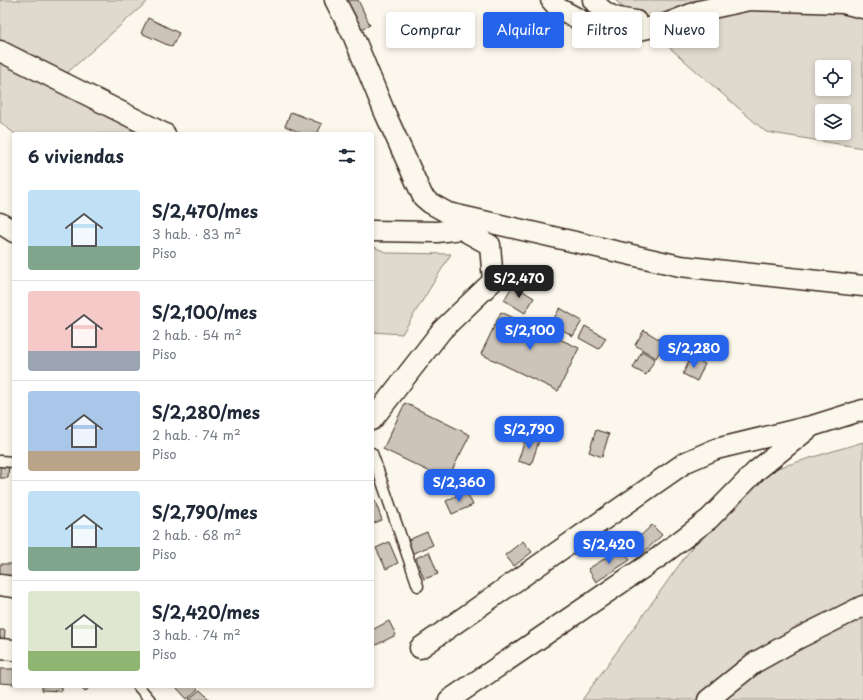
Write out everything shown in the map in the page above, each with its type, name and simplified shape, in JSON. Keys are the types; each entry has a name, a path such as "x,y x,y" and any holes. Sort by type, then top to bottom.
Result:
{"street":[{"path":"335,0 353,35 385,113 422,196 430,203 448,213 680,266 863,286"},
{"path":"551,0 558,8 597,29 639,30 650,28"},
{"path":"593,0 607,14 619,20 650,24"},
{"path":"696,12 749,0 843,3 863,8"},
{"path":"0,51 160,132"},
{"path":"374,417 442,330 493,281 490,245 461,229 448,213"},
{"path":"0,223 12,231"},
{"path":"374,231 436,232 461,229"},
{"path":"420,648 686,462 716,449 812,426 863,410"},
{"path":"448,700 659,557 709,519 756,471 812,426"},
{"path":"0,585 12,587"},
{"path":"708,700 754,663 797,639 863,606"},
{"path":"0,649 12,650"}],"lane":[{"path":"374,459 418,586"},
{"path":"0,461 12,462"},
{"path":"140,688 150,700"}],"shaded area":[{"path":"0,0 149,0 68,72 133,132 12,132 0,122"},
{"path":"615,0 863,0 863,148 766,132 670,48 719,48 719,12 650,12 650,31 642,24 642,12 629,12"},
{"path":"374,247 388,253 451,254 402,334 374,332"},
{"path":"863,442 863,700 582,700 741,479"}],"building":[{"path":"341,0 358,0 370,25 356,31"},
{"path":"148,18 179,33 172,47 141,33"},
{"path":"291,112 322,124 318,132 298,132 285,126"},
{"path":"513,285 534,298 525,313 504,300"},
{"path":"560,308 582,321 573,336 551,323"},
{"path":"501,312 579,348 558,391 481,354"},
{"path":"585,326 606,338 599,349 579,338"},
{"path":"644,330 665,343 656,358 635,345"},
{"path":"642,351 655,359 646,375 633,368"},
{"path":"691,357 705,364 697,381 683,374"},
{"path":"405,403 470,435 447,480 383,449"},
{"path":"596,430 609,434 602,457 589,452"},
{"path":"527,434 540,438 531,465 518,461"},
{"path":"0,463 9,463 8,478 0,478"},
{"path":"466,491 473,505 452,514 446,501"},
{"path":"375,501 382,520 374,523"},
{"path":"652,525 662,535 643,553 633,543"},
{"path":"427,532 433,545 411,554 406,541"},
{"path":"523,541 532,552 514,566 505,555"},
{"path":"389,542 398,563 386,569 376,548"},
{"path":"622,548 630,560 596,582 588,569"},
{"path":"429,552 438,574 424,579 416,558"},
{"path":"0,564 12,564 12,578 0,578"},
{"path":"389,621 396,635 374,646 374,629"},
{"path":"0,630 5,630 4,645 0,645"},
{"path":"0,669 12,669 12,684 0,683"},
{"path":"42,688 62,688 62,691 42,690"},
{"path":"81,688 89,688 85,692"},
{"path":"177,688 198,689 187,699"},
{"path":"200,690 210,700 189,699"}]}
